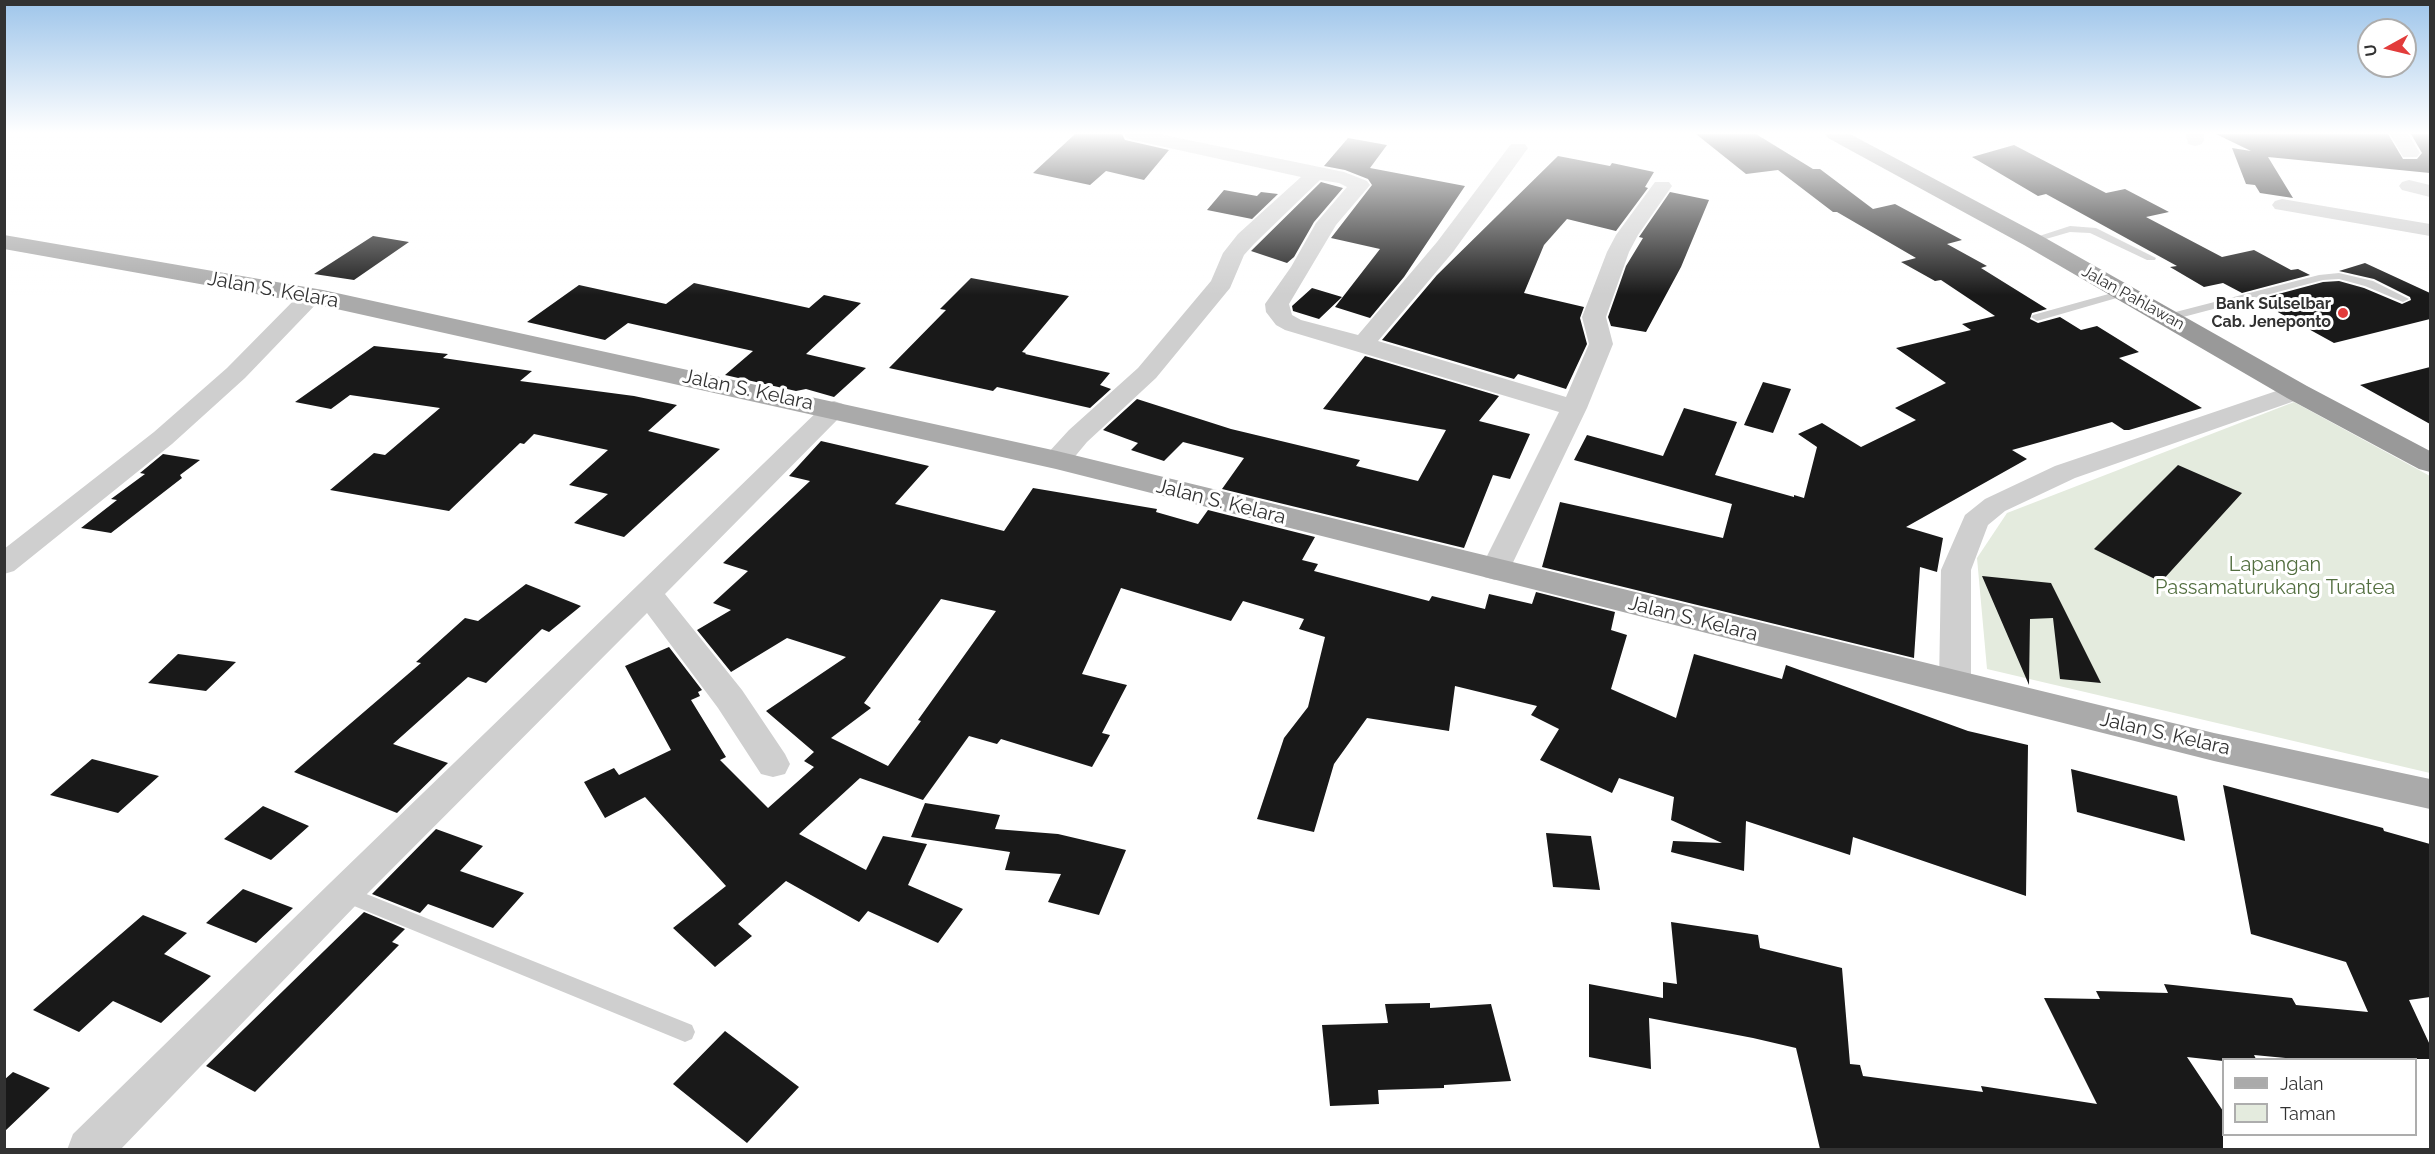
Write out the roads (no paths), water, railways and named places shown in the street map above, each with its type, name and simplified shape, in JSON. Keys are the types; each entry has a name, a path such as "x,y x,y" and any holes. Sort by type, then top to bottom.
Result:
{"highway":[{"name":"Jalan Pahlawan","path":"1935,188 2032,240 2297,392 2430,463"}],"main road":[{"name":"Jalan S. Kelara","path":"6,244 311,296 834,409 1057,460 2214,747 2430,794"}],"street":[{"path":"1057,460 1078,436 1147,373 1222,283 1234,253 1301,188"},
{"path":"1358,188 1327,223 1302,267 1277,304 1278,312 1284,320 1293,325 1574,408"},
{"path":"1363,344 1445,247 1489,188"},
{"path":"1494,570 1574,408 1600,344 1594,317 1618,252 1627,235 1661,188"},
{"path":"2282,205 2430,231"},
{"path":"4,564 163,438 236,373 311,296"},
{"path":"1955,683 1956,570 1975,521 1995,505 2065,472 2297,392"},
{"path":"89,1149 344,893 834,409"},
{"path":"648,593 730,699 773,764"}],"lane":[{"path":"2032,240 2070,229 2092,230 2151,258"},
{"path":"2168,317 2323,277 2339,276 2369,283 2403,299"},
{"path":"2037,317 2123,293"},
{"path":"344,893 685,1032"}],"place":[{"name":"Bank Sulselbar Cab. Jeneponto","path":"2343,313"}],"park label":[{"name":"Lapangan Passamaturukang Turatea","path":"2275,576"}]}
